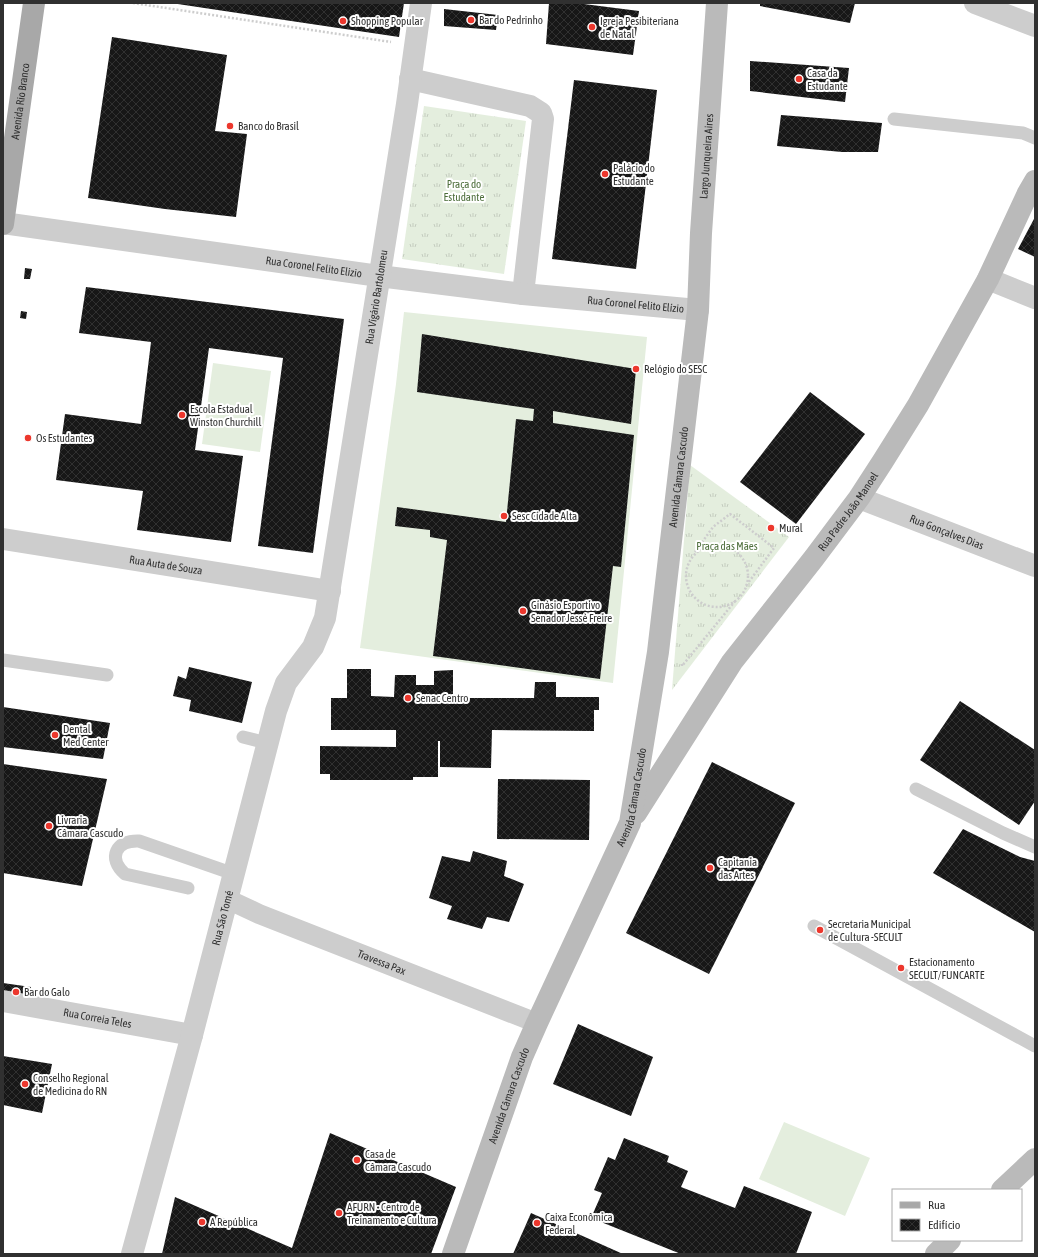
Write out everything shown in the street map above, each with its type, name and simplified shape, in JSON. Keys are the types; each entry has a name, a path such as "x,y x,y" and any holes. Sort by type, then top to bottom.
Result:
{"main road":[{"name":"Avenida Rio Branco","path":"3,223 34,3"},
{"name":"Largo Junqueira Aires","path":"698,310 701,233 717,3"},
{"name":"Rua Padre João Manoel","path":"630,823 732,662 859,498 918,406 988,279 1035,181"},
{"name":"Avenida Câmara Cascudo","path":"453,1254 514,1080 537,1023 630,823 658,652 698,310"},
{"path":"1003,1189 1035,1159"},
{"path":"936,1254 949,1241"}],"street":[{"name":"Rua Vigário Bartolomeu","path":"330,591 421,3"},
{"path":"975,3 1035,26"},
{"path":"410,79 530,106 541,113 543,119 523,294"},
{"name":"Rua Coronel Felito Elízio","path":"3,223 379,276 523,294 698,310"},
{"path":"988,279 1035,298"},
{"name":"Rua Gonçalves Dias","path":"859,498 1035,566"},
{"name":"Rua Auta de Souza","path":"3,539 330,591"},
{"name":"Rua São Tomé","path":"132,1254 192,1035 267,743 286,683 313,647 325,618 330,591"},
{"name":"Travessa Pax","path":"227,899 259,914 537,1023"},
{"name":"Rua Correia Teles","path":"3,1001 192,1035"}],"lane":[{"path":"894,119 1022,133 1035,138"},
{"path":"3,660 108,674"},
{"path":"243,737 267,743"},
{"path":"916,789 1035,847"},
{"path":"188,888 125,874 115,862 115,857 120,846 124,842 131,840 139,841 234,874"},
{"path":"814,926 1035,1046"}],"path":[{"path":"133,3 414,45"},
{"path":"682,659 682,666 743,593 748,583 774,548 730,514 713,527 692,557 688,565 685,590"},
{"path":"692,557 700,550 710,545 720,545 731,548 740,554 746,562 748,583"},
{"path":"686,575 687,585 692,594 698,600 707,605 722,606 736,600"}],"green space":[{"name":"Praça do Estudante","path":"424,106 526,121 504,274 402,259"},
{"name":"Sesc Cidade Alta","path":"404,312 647,337 613,683 360,648 396,384"},
{"path":"213,363 271,371 260,452 202,444"},
{"name":"Praça das Mães","path":"690,465 789,537 672,690"},
{"path":"784,1122 870,1158 845,1216 759,1179"}],"building":[{"name":"Shopping Popular","path":"171,3 404,3 399,37"},
{"name":"Igreja Pesibiteriana de Natal","path":"549,3 576,3 639,11 633,55 546,44"},
{"path":"760,3 855,3 850,23 760,6"},
{"name":"Bar do Pedrinho","path":"444,9 498,15 496,30 444,26"},
{"path":"112,37 227,55 215,131 247,134 236,217 88,198"},
{"name":"Casa da Estudante","path":"750,61 849,68 845,102 750,91"},
{"name":"Palácio do Estudante","path":"574,80 657,90 636,269 552,259"},
{"path":"781,115 882,123 878,152 842,152 777,146"},
{"path":"1035,217 1035,257 1018,249"},
{"path":"25,268 32,269 30,279 24,279"},
{"path":"86,287 344,319 313,553 258,546 283,358 209,348 195,450 243,456 231,542 137,530 143,491 56,480 65,414 141,424 151,342 79,333"},
{"path":"21,311 27,312 26,319 20,318"},
{"path":"422,334 636,369 631,424 553,411 553,423 634,435 621,567 613,566 600,679 433,656 447,540 430,537 430,530 395,526 397,507 506,522 516,419 533,421 534,409 417,392"},
{"path":"810,392 865,434 796,524 740,482"},
{"path":"189,667 252,682 242,723 189,711 191,700 173,696 178,676 186,679"},
{"path":"347,669 371,669 371,696 394,697 395,675 416,675 416,685 434,685 434,671 453,670 453,698 534,698 535,682 556,682 556,697 599,697 599,710 594,710 594,731 492,730 491,768 440,767 440,741 438,741 438,777 413,777 413,780 330,780 330,774 320,774 320,746 396,747 396,730 331,730 331,698 347,698"},
{"path":"960,701 1035,750 1035,801 1019,825 920,760"},
{"name":"Dental Med Center","path":"3,707 110,723 103,759 3,747"},
{"name":"Capitania das Artes","path":"712,762 795,803 709,974 626,933"},
{"name":"Livraria Câmara Cascudo","path":"3,764 107,779 82,886 3,873"},
{"path":"498,779 590,780 589,840 497,839"},
{"path":"963,829 1020,857 1035,861 1035,932 933,873"},
{"path":"473,851 507,861 504,876 524,884 509,922 487,917 482,929 447,919 452,906 429,898 442,856 470,862"},
{"name":"Bar do Galo","path":"3,983 31,987 28,1002 3,997"},
{"path":"578,1024 653,1057 631,1116 553,1084"},
{"name":"Conselho Regional de Medicina do RN","path":"3,1056 52,1064 42,1113 3,1105"},
{"path":"330,1133 456,1187 431,1254 162,1254 175,1197 292,1248"},
{"path":"624,1138 669,1156 667,1162 688,1171 681,1187 735,1208 744,1186 812,1212 796,1254 681,1254 591,1218 602,1193 594,1190 608,1157 615,1160"},
{"path":"531,1213 623,1254 513,1254"}],"place":[{"name":"Bar do Pedrinho","path":"471,20"},
{"name":"Shopping Popular","path":"343,21"},
{"name":"Igreja Pesibiteriana de Natal","path":"592,27"},
{"name":"Casa da Estudante","path":"799,79"},
{"name":"Banco do Brasil","path":"230,126"},
{"name":"Palácio do Estudante","path":"605,174"},
{"name":"Relógio do SESC","path":"636,369"},
{"name":"Escola Estadual Winston Churchill","path":"182,415"},
{"name":"Os Estudantes","path":"28,438"},
{"name":"Sesc Cidade Alta","path":"504,516"},
{"name":"Mural","path":"771,528"},
{"name":"Ginásio Esportivo Senador Jessé Freire","path":"523,611"},
{"name":"Senac Centro","path":"408,698"},
{"name":"Dental Med Center","path":"55,735"},
{"name":"Livraria Câmara Cascudo","path":"49,826"},
{"name":"Capitania das Artes","path":"710,868"},
{"name":"Secretaria Municipal de Cultura -SECULT","path":"820,930"},
{"name":"Estacionamento SECULT/FUNCARTE","path":"901,968"},
{"name":"Bar do Galo","path":"16,992"},
{"name":"Conselho Regional de Medicina do RN","path":"25,1084"},
{"name":"Casa de Câmara Cascudo","path":"357,1160"},
{"name":"AFURN - Centro de Treinamento e Cultura","path":"339,1213"},
{"name":"A República","path":"202,1222"},
{"name":"Caixa Econômica Federal","path":"537,1223"}]}
